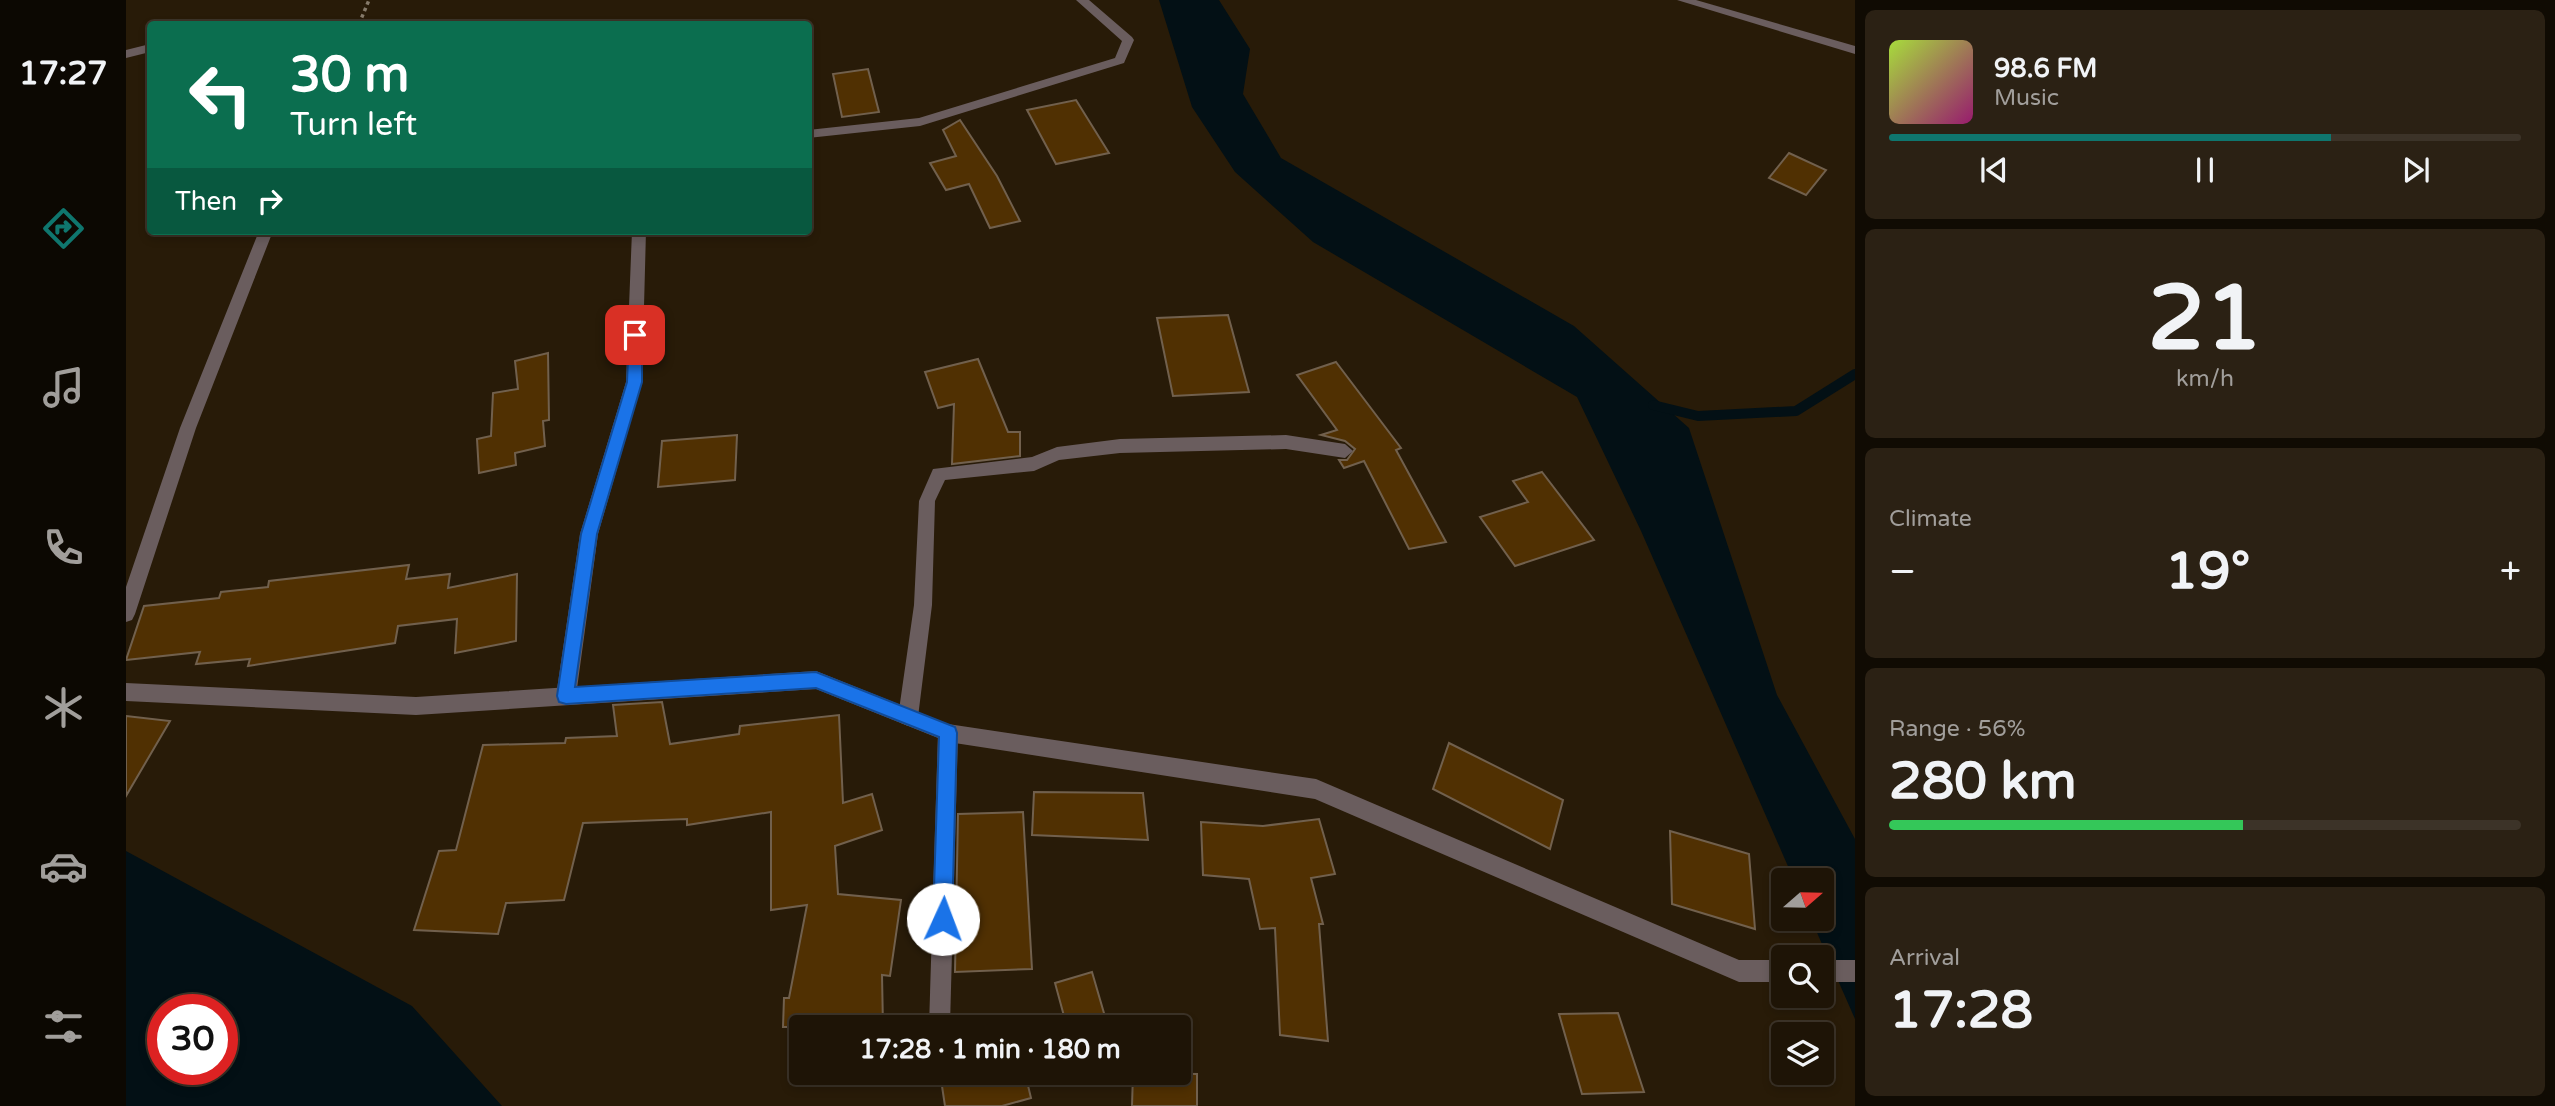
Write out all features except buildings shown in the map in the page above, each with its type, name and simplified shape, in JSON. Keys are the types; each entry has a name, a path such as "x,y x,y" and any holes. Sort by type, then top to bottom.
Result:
{"street":[{"path":"812,134 920,121 1120,60 1128,40 1083,0"},
{"path":"1683,0 1855,50"},
{"path":"126,54 147,49"},
{"path":"126,614 188,428 264,235"},
{"path":"566,696 589,534 634,382 639,235"},
{"path":"908,716 923,605 928,501 939,474 1034,464 1057,454 1121,446 1286,442 1345,450"},
{"path":"126,692 416,706 816,680 948,733 1316,789 1739,971 1771,971"},
{"path":"939,1015 948,733"},
{"path":"1834,971 1855,971"}],"path":[{"path":"360,21 369,0"}],"shaded area":[{"path":"1159,0 1219,0 1250,49 1243,94 1281,158 1574,326 1689,428 1777,695 1855,839 1855,1019 1834,971 1834,945 1822,945 1816,931 1834,931 1834,868 1789,868 1641,531 1577,397 1313,242 1235,172 1192,107"},
{"path":"126,851 412,1006 502,1106 126,1106"}],"waterway":[{"path":"1653,405 1698,416 1796,411 1855,374"}],"route":[{"path":"635,335 634,382 589,534 566,696 816,680 948,733 943,919"}]}
